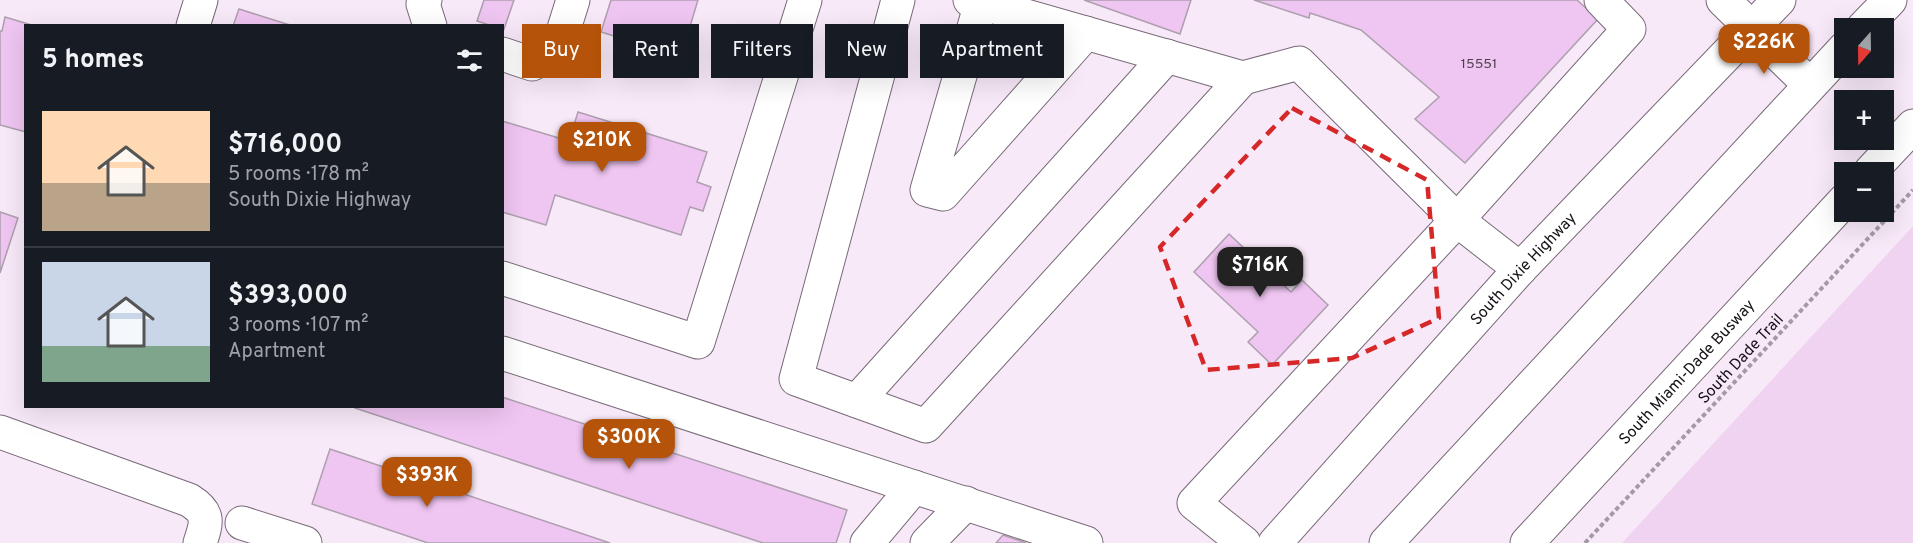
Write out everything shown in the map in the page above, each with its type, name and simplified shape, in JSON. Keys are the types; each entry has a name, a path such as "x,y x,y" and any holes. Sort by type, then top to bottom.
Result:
{"main road":[{"path":"194,24 201,0"},
{"path":"425,0 423,4 429,24"},
{"path":"504,55 532,64 557,51 573,0"},
{"path":"504,279 698,342 805,0"},
{"path":"898,0 796,379 926,426 1243,78"},
{"path":"1244,543 1194,503 1457,220 1629,29 1602,0"},
{"path":"1723,0 1810,85"},
{"name":"South Dixie Highway","path":"1275,543 1520,269 1779,0"},
{"path":"1873,18 1890,0"},
{"path":"1086,33 943,194 927,190 975,2 1017,7 1086,33 1243,78 1299,63 1457,220 1520,269"},
{"path":"857,401 1167,56"},
{"path":"1386,543 1834,60"},
{"path":"1879,162 1913,126"},
{"name":"South Miami-Dade Busway","path":"1527,543 1834,212"},
{"path":"504,354 1086,543"},
{"path":"0,432 189,500 204,512 206,519 200,543"},
{"path":"867,543 914,487"},
{"path":"927,543 966,503"},
{"path":"242,523 305,543"}],"path":[{"name":"South Dade Trail","path":"1585,543 1913,190"}],"highlighted area":[{"path":"1292,108 1427,180 1439,318 1352,358 1206,370 1160,247"}],"shaded area":[{"path":"1913,226 1913,543 1622,543"}],"building":[{"path":"484,0 514,0 504,29 504,24 486,24 477,21"},
{"path":"611,0 698,0 691,24 613,24 613,36 601,32"},
{"path":"1084,0 1191,0 1180,34"},
{"path":"1254,0 1577,0 1598,19 1465,163 1415,119 1439,97 1361,30 1310,13 1309,18"},
{"path":"239,9 287,24 234,24"},
{"path":"5,17 28,24 24,24 24,131 0,125 0,31 2,31"},
{"path":"578,112 707,152 697,182 711,187 703,211 690,207 681,235 555,195 546,225 504,213 504,122 569,141"},
{"path":"0,212 18,218 0,273"},
{"path":"1229,234 1291,292 1302,280 1328,305 1272,365 1248,342 1258,332 1194,272"},
{"path":"504,398 847,510 836,543 763,543 355,408 504,408"},
{"path":"330,449 610,543 428,543 312,504"},
{"path":"1003,535 1026,543 996,543"}]}
